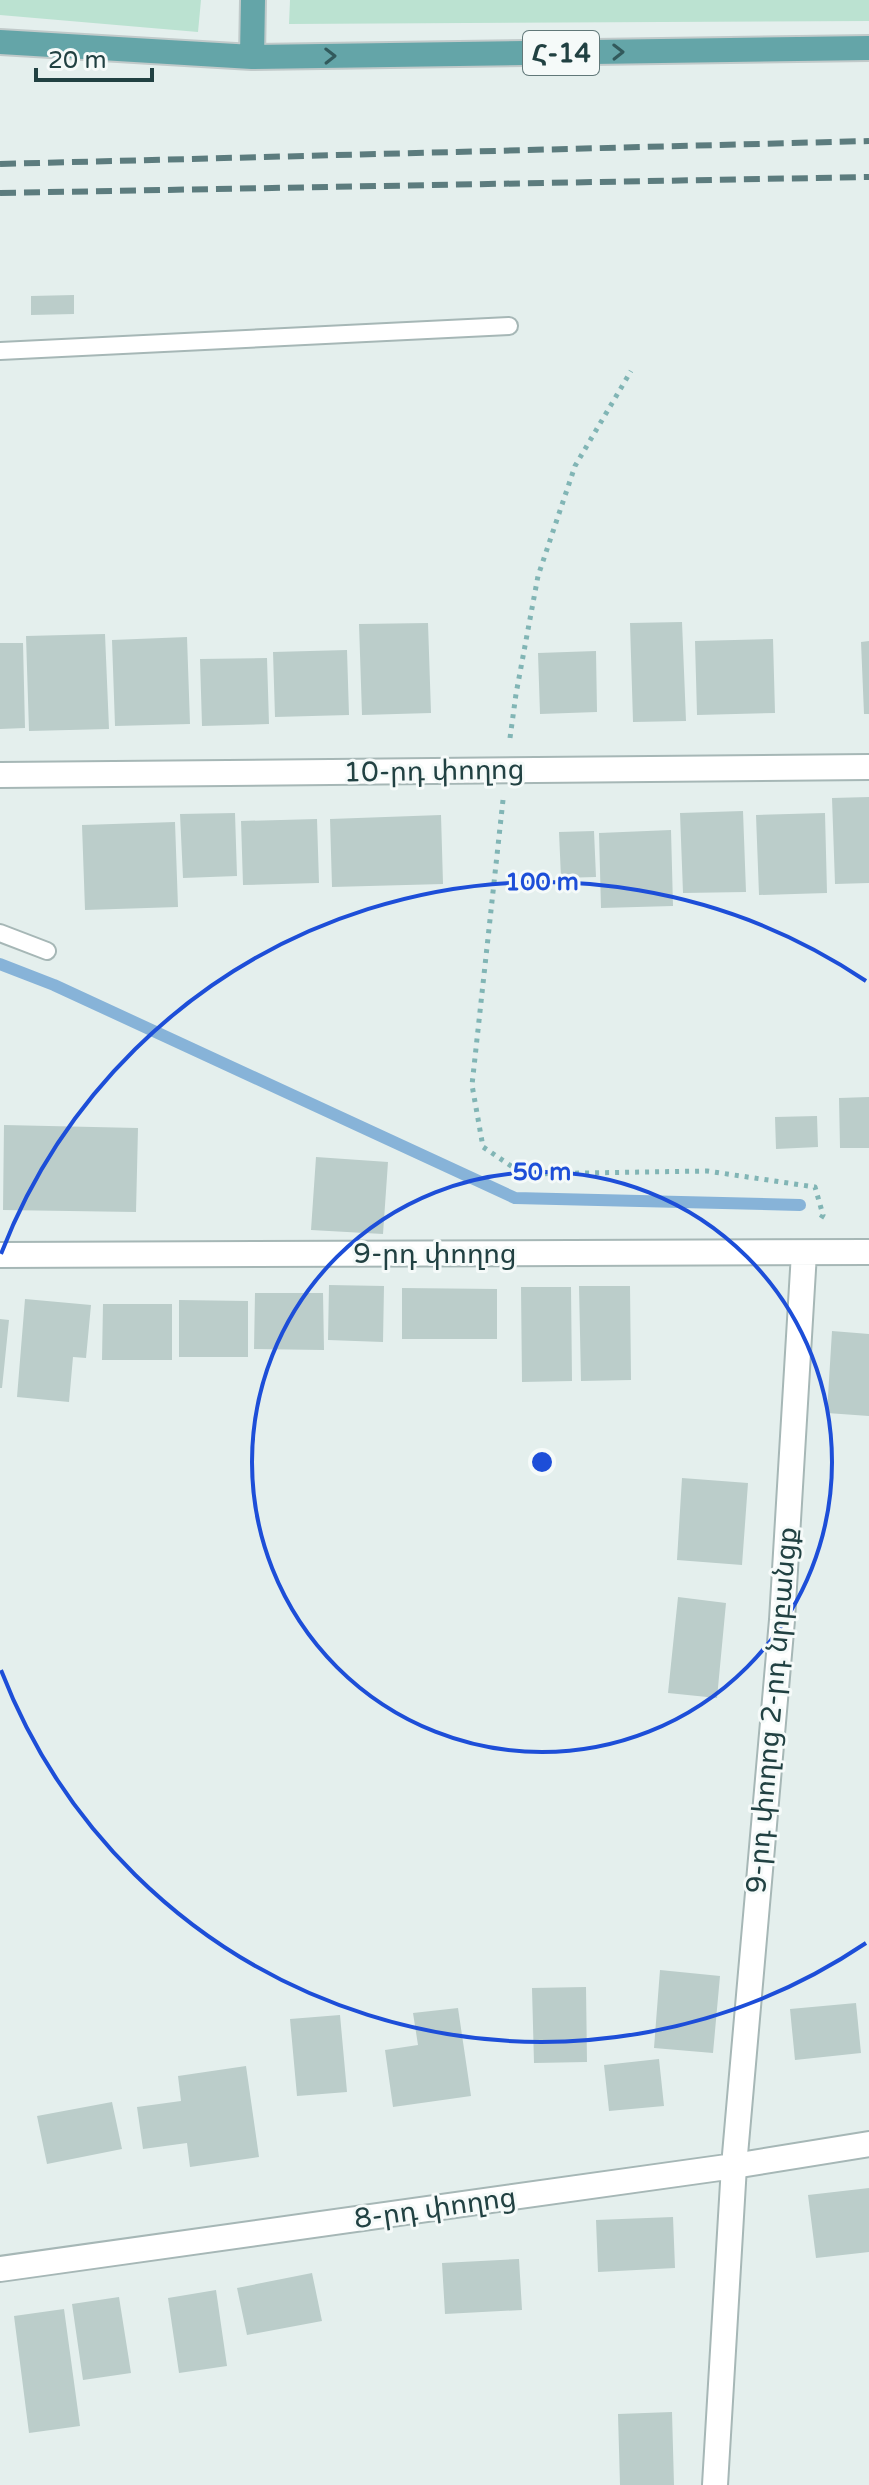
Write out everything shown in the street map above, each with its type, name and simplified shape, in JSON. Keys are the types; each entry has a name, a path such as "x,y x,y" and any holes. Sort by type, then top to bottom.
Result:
{"main road":[{"path":"252,57 253,0"},
{"name":"Հ-14","path":"0,42 252,57 869,48"}],"street":[{"name":"10-րդ փողոց","path":"0,775 869,767"},
{"name":"9-րդ փողոց","path":"0,1255 869,1252"},
{"name":"9-րդ փողոց 2-րդ նրբանցք","path":"715,2485 734,2166 782,1620 804,1253"},
{"name":"8-րդ փողոց","path":"0,2269 734,2166 869,2144"}],"lane":[{"path":"0,351 509,326"},
{"path":"0,933 47,951"}],"path":[{"path":"631,371 575,466 538,576 516,694 506,770 472,1085 483,1147 523,1174 707,1171 815,1187 823,1215 804,1253"}],"green space":[{"path":"0,0 201,0 198,32 0,15"},
{"path":"290,0 869,0 869,21 289,24"}],"building":[{"path":"74,295 74,314 31,315 31,296"},
{"path":"682,622 686,721 633,722 630,623"},
{"path":"428,623 431,713 362,715 359,624"},
{"path":"105,634 109,729 29,731 26,636"},
{"path":"187,637 190,724 115,726 112,640"},
{"path":"773,639 775,713 697,715 695,641"},
{"path":"869,641 869,714 864,714 861,642"},
{"path":"0,643 23,643 25,728 0,729"},
{"path":"347,650 349,715 275,717 273,652"},
{"path":"596,651 597,712 540,714 538,653"},
{"path":"267,658 269,724 202,726 200,659"},
{"path":"869,797 869,883 835,884 832,798"},
{"path":"743,811 746,892 683,893 680,813"},
{"path":"235,813 237,876 183,878 180,814"},
{"path":"825,813 827,893 759,895 756,815"},
{"path":"441,815 443,884 332,887 330,819"},
{"path":"317,819 319,883 243,885 241,821"},
{"path":"175,822 178,907 85,910 82,825"},
{"path":"671,830 673,906 601,908 599,833"},
{"path":"594,831 596,877 561,878 559,832"},
{"path":"869,1097 869,1148 840,1148 839,1098"},
{"path":"817,1116 818,1147 776,1149 775,1117"},
{"path":"4,1125 138,1128 136,1212 3,1210"},
{"path":"316,1157 388,1162 383,1234 311,1230"},
{"path":"329,1285 384,1286 383,1342 328,1340"},
{"path":"579,1286 630,1286 631,1380 581,1381"},
{"path":"521,1287 571,1287 572,1381 522,1382"},
{"path":"402,1288 497,1289 497,1339 402,1339"},
{"path":"255,1293 323,1293 324,1350 254,1349"},
{"path":"25,1299 91,1305 86,1358 73,1357 69,1402 17,1397"},
{"path":"179,1300 248,1301 248,1357 179,1357"},
{"path":"103,1304 172,1304 172,1360 102,1360"},
{"path":"0,1319 9,1320 2,1388 0,1388"},
{"path":"832,1331 869,1334 869,1416 827,1413"},
{"path":"682,1478 748,1483 742,1565 677,1560"},
{"path":"678,1597 726,1603 717,1698 668,1693"},
{"path":"660,1970 720,1976 713,2053 654,2048"},
{"path":"586,1987 587,2062 534,2063 532,1988"},
{"path":"856,2003 861,2053 795,2060 790,2009"},
{"path":"458,2008 471,2096 393,2107 385,2050 418,2045 413,2013"},
{"path":"340,2015 347,2092 297,2096 290,2019"},
{"path":"659,2059 664,2106 609,2111 604,2065"},
{"path":"246,2066 259,2157 190,2167 187,2143 143,2149 137,2107 181,2101 178,2076"},
{"path":"112,2102 122,2149 47,2164 37,2116"},
{"path":"869,2188 869,2252 816,2258 808,2195"},
{"path":"673,2217 675,2268 598,2272 596,2220"},
{"path":"519,2259 522,2310 445,2314 442,2263"},
{"path":"312,2273 322,2321 247,2335 237,2288"},
{"path":"216,2290 227,2366 179,2373 168,2298"},
{"path":"119,2297 131,2373 83,2380 72,2304"},
{"path":"64,2309 80,2426 29,2433 14,2316"},
{"path":"672,2412 674,2485 620,2485 618,2414"}],"waterway":[{"path":"0,964 54,985 515,1198 800,1205"}],"railway":[{"path":"0,164 869,141"},
{"path":"0,193 869,177"}]}
